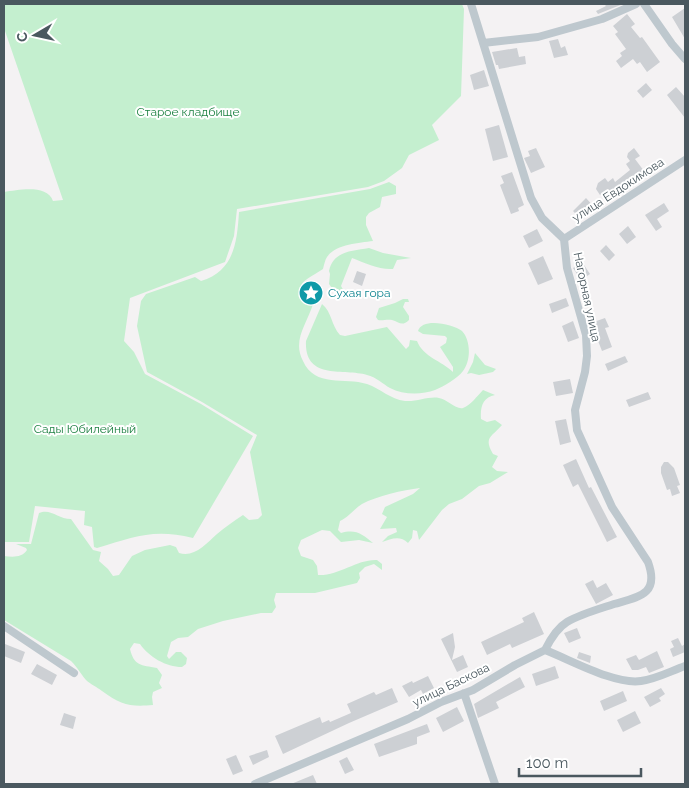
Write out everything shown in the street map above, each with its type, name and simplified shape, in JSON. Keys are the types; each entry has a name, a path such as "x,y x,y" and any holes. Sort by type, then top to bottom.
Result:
{"street":[{"name":"Нагорная улица","path":"471,4 530,198 542,218 564,239 567,268 584,323 587,346 585,372 575,410 576,430 612,507 648,562 652,572 652,580 644,594 638,598 603,608 566,623 555,634 546,650"},
{"path":"483,43 538,37 602,19 636,4"},
{"path":"644,4 685,59"},
{"name":"улица Евдокимова","path":"564,239 685,160"},
{"path":"4,626 74,673"},
{"path":"546,650 628,682 652,678 685,666"},
{"name":"улица Баскова","path":"256,784 464,694 546,650"},
{"path":"464,694 495,784"}],"green space":[{"name":"Старое кладбище","path":"4,4 462,4 464,9 461,96 432,125 439,140 409,155 402,168 384,181 368,187 237,209 234,236 225,262 130,298 124,341 134,352 145,374 201,404 253,436 193,538 166,534 144,535 97,548 94,547 92,527 84,525 85,511 35,506 29,542 4,542 4,192 32,189 45,192 53,201 63,200 4,28"},
{"path":"389,182 396,186 396,194 382,197 380,207 369,213 366,217 366,225 373,241 336,249 327,257 323,269 302,284 301,292 313,304 300,339 299,346 303,361 315,375 331,380 367,384 405,401 439,398 454,406 463,408 483,390 495,395 483,403 481,419 487,422 495,420 502,425 490,438 489,444 493,454 498,456 492,467 497,471 508,472 490,483 479,486 462,499 449,504 442,510 419,540 417,531 413,530 412,538 408,543 399,538 382,542 388,536 397,532 396,528 380,529 387,517 382,514 385,507 413,494 420,488 375,498 362,504 340,521 338,530 341,533 358,533 373,543 359,540 341,542 330,531 322,530 301,540 298,548 301,556 313,560 317,566 318,575 333,573 370,560 377,560 382,564 382,570 374,564 365,567 359,573 360,578 357,583 315,593 276,593 274,600 276,607 272,613 261,613 223,621 198,629 188,637 178,638 171,642 167,656 169,659 176,652 181,652 187,658 186,664 182,667 176,667 158,660 140,644 134,643 130,649 134,659 139,664 157,668 162,675 159,683 162,688 153,692 153,705 138,706 126,704 115,699 88,681 71,661 4,620 4,556 17,556 25,553 26,548 16,544 31,544 39,513 43,512 71,519 93,550 101,552 99,561 113,576 119,575 132,556 145,550 170,545 176,547 179,553 190,554 200,549 243,515 249,520 258,519 262,515 250,452 257,435 147,372 137,326 141,301 146,294 195,277 201,281 221,270 227,263 235,245 239,212 370,189"},
{"path":"369,248 383,253 411,258 397,260 393,269 388,269 372,266 352,258 341,286 345,293 332,288 329,284 329,271 335,259 350,251"},
{"path":"408,299 409,302 405,302 403,307 409,316 407,322 402,324 392,320 378,320 376,317 379,308"},
{"path":"322,304 328,311 340,335 345,336 387,327 406,349 409,346 410,340 417,341 428,355 453,372 453,367 440,347 446,343 447,338 445,336 423,334 418,331 425,324 431,323 445,324 458,328 467,340 469,356 466,367 458,376 442,387 430,392 412,394 390,388 367,375 337,372 318,367 311,362 307,354 306,341"},
{"path":"475,353 485,365 496,369 493,372 479,375 467,374"}],"building":[{"path":"604,4 623,4 598,14 596,11 606,6"},
{"path":"685,8 685,39 672,17"},
{"path":"627,14 635,24 631,27 640,38 642,37 660,62 647,72 640,62 637,64 633,59 621,68 616,61 622,56 620,53 626,49 615,34 618,32 613,26"},
{"path":"558,39 561,48 565,46 568,55 554,58 549,41"},
{"path":"517,48 519,57 525,56 526,64 499,69 492,52"},
{"path":"484,70 489,86 474,90 470,75"},
{"path":"646,83 652,90 643,98 637,91"},
{"path":"676,87 685,97 685,118 667,95"},
{"path":"499,125 508,157 493,161 485,129"},
{"path":"536,148 545,167 531,173 524,158 530,156 528,151"},
{"path":"634,148 640,156 635,159 647,175 629,189 627,186 613,196 608,189 600,195 596,189 598,183 605,178 608,182 613,178 615,182 630,170 626,164 630,161 627,157 628,153"},
{"path":"512,172 524,205 518,208 519,211 511,214 500,185 504,183 501,176"},
{"path":"586,198 595,208 582,220 573,211"},
{"path":"664,203 669,211 657,219 662,227 656,231 645,215"},
{"path":"628,226 636,237 627,244 619,234"},
{"path":"537,229 543,241 529,248 523,236"},
{"path":"606,245 615,255 609,261 600,251"},
{"path":"543,256 553,279 538,285 528,263"},
{"path":"582,262 590,274 581,280 573,268"},
{"path":"357,271 366,274 362,286 353,282"},
{"path":"566,298 569,306 552,313 549,304"},
{"path":"605,318 609,327 605,328 612,347 602,351 591,323"},
{"path":"573,321 579,338 568,342 562,326"},
{"path":"625,356 628,362 608,371 605,364"},
{"path":"570,379 573,393 556,396 553,382"},
{"path":"648,392 651,399 629,407 626,400"},
{"path":"566,419 571,442 560,445 555,421"},
{"path":"576,459 589,488 591,487 617,537 607,542 578,484 573,487 563,465"},
{"path":"664,462 668,462 674,468 680,485 677,486 680,493 672,496 670,489 667,490 661,473 661,467"},
{"path":"593,580 597,588 606,583 613,595 596,604 585,584"},
{"path":"534,612 544,634 512,648 510,644 487,655 481,642 524,622 522,618"},
{"path":"577,628 581,638 569,643 564,633"},
{"path":"453,633 455,647 452,660 463,655 468,667 457,672 441,639"},
{"path":"678,638 682,646 685,644 685,652 673,657 670,649 674,647 671,641"},
{"path":"5,644 25,652 21,663 4,656"},
{"path":"657,651 664,667 649,673 646,667 632,670 626,659 636,655 639,660"},
{"path":"579,652 591,656 590,663 577,658"},
{"path":"37,664 57,675 52,685 31,674"},
{"path":"555,666 559,678 536,686 532,674"},
{"path":"428,676 434,688 423,694 421,690 409,697 402,686"},
{"path":"520,677 525,687 496,702 499,708 478,718 474,704"},
{"path":"392,688 398,702 283,754 275,736 320,717 322,723 329,720 330,722 351,713 347,704 374,692 376,695"},
{"path":"661,688 665,694 659,698 661,701 650,707 644,697"},
{"path":"623,691 627,701 604,711 600,701"},
{"path":"457,707 464,721 443,732 436,718"},
{"path":"635,711 641,723 623,732 617,720"},
{"path":"64,713 76,717 73,729 60,725"},
{"path":"427,724 430,732 417,737 417,744 379,757 374,744"},
{"path":"267,750 269,757 253,765 249,756"},
{"path":"236,755 243,771 233,775 226,759"},
{"path":"347,757 354,770 345,774 339,761"},
{"path":"313,775 317,784 291,784"}],"place":[{"name":"Сухая гора","path":"311,293"}],"park label":[{"name":"Сады Юбилейный","path":"85,429"}]}
